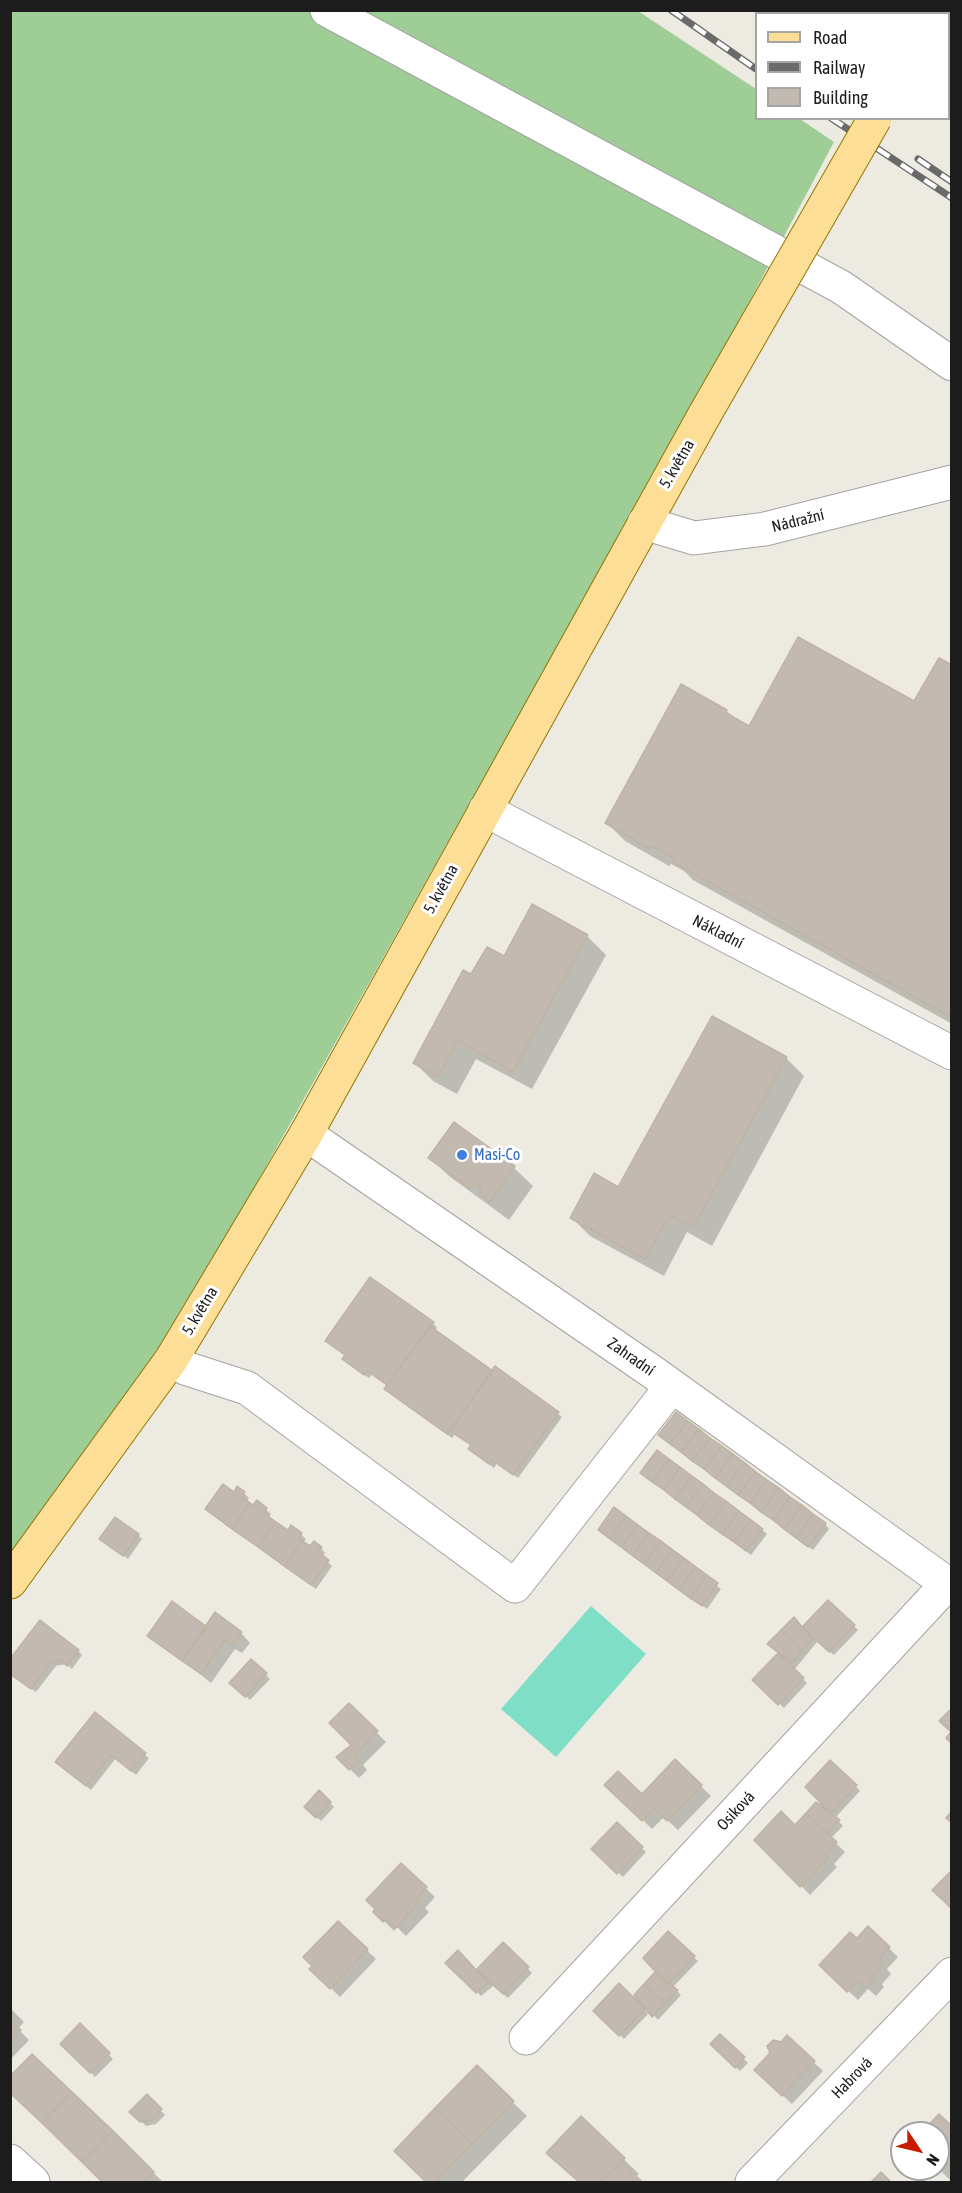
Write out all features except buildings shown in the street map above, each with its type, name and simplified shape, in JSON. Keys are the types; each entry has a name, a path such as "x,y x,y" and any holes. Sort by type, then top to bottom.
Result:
{"main road":[{"name":"5. května","path":"10,1582 171,1360 306,1134 705,414 874,120"}],"street":[{"path":"327,10 841,287 951,364"},
{"name":"Nádražní","path":"644,523 694,538 765,529 951,482"},
{"name":"Nákladní","path":"485,810 951,1053"},
{"name":"Zahradní","path":"306,1134 672,1386 949,1586"},
{"path":"171,1360 185,1368 247,1388 515,1586 672,1386"},
{"name":"Osiková","path":"526,2038 949,1586"},
{"name":"Habrová","path":"757,2181 951,1974"},
{"path":"10,2161 33,2182"}],"green space":[{"path":"11,11 638,11 755,88 755,120 801,120 834,142 728,342 175,1329 11,1556"},
{"path":"591,1606 646,1654 556,1757 501,1709"}],"railway":[{"path":"671,10 755,68"},
{"path":"834,120 952,198"},
{"path":"918,159 952,182"}],"place":[{"name":"Masi-Co","path":"462,1155"}]}
